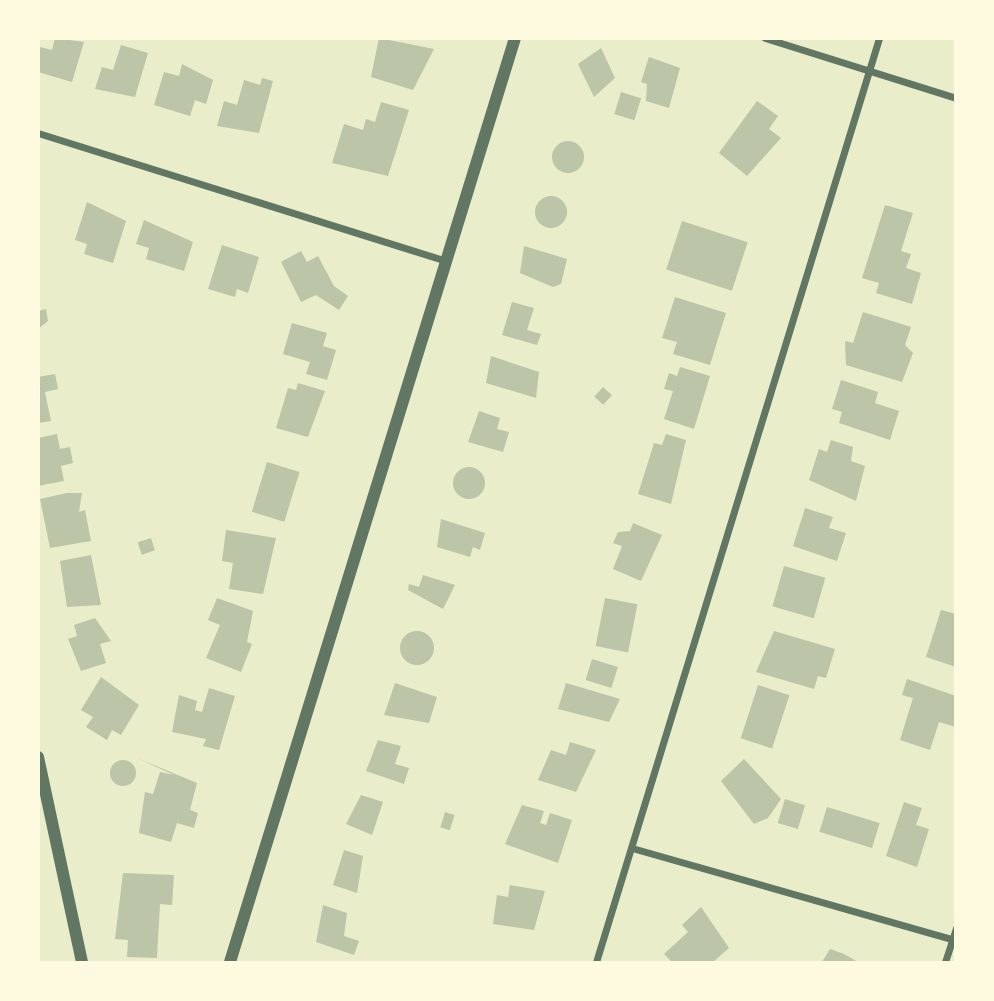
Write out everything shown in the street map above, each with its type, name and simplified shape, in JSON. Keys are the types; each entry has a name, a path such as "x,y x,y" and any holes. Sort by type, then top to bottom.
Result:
{"street":[{"path":"230,962 515,38"},
{"path":"765,38 956,98"},
{"path":"596,962 879,38"},
{"path":"38,133 446,261"},
{"path":"38,757 82,962"},
{"path":"632,848 954,940"},
{"path":"945,962 956,928"}],"building":[{"path":"55,38 84,42 72,82 38,72 40,47 52,50"},
{"path":"379,38 434,49 413,90 371,77"},
{"path":"121,45 148,53 135,97 95,89 102,67 113,70"},
{"path":"601,48 615,78 594,97 578,64"},
{"path":"649,57 680,68 669,108 646,101 647,84 641,82"},
{"path":"182,64 213,80 206,104 195,100 190,116 154,105 164,72 179,76"},
{"path":"262,78 273,81 259,133 217,126 224,101 237,105 244,80 260,85"},
{"path":"621,92 641,98 634,120 614,114"},
{"path":"757,101 778,116 769,129 781,138 747,176 719,153"},
{"path":"381,102 409,110 388,176 332,163 344,124 363,130 366,119 375,122"},
{"path":"568,141 580,145 584,157 580,169 568,173 556,169 552,157 556,145"},
{"path":"551,196 563,200 567,212 563,224 551,228 539,224 535,212 539,200"},
{"path":"87,202 126,221 113,263 84,254 87,244 75,240"},
{"path":"885,205 913,213 901,251 911,254 906,268 921,273 912,304 876,293 879,283 862,278"},
{"path":"144,220 193,242 184,271 146,259 149,248 136,244"},
{"path":"682,221 748,242 732,291 666,270"},
{"path":"222,245 259,257 248,293 237,289 235,297 208,289"},
{"path":"524,246 567,259 561,284 553,287 520,273"},
{"path":"301,251 307,262 318,256 334,286 348,296 339,310 316,295 301,302 281,262"},
{"path":"675,297 726,313 710,365 673,354 677,342 662,338"},
{"path":"512,302 534,308 527,330 541,334 537,345 502,335"},
{"path":"46,309 48,321 38,329 38,311"},
{"path":"863,312 911,327 905,345 913,353 902,382 846,365 845,341 853,343"},
{"path":"292,323 327,333 323,346 336,350 327,380 306,374 310,362 283,354"},
{"path":"491,356 539,372 536,398 486,383"},
{"path":"680,367 710,376 694,429 664,419 673,391 664,389 669,373 677,376"},
{"path":"55,374 58,389 45,392 51,421 38,423 38,377"},
{"path":"841,380 878,392 875,403 899,411 890,440 839,423 842,412 832,409"},
{"path":"298,383 325,391 308,437 276,428 288,388 296,390"},
{"path":"603,387 612,395 603,405 594,397"},
{"path":"479,411 500,418 497,429 509,432 503,452 468,442"},
{"path":"57,434 60,449 70,447 73,463 61,466 64,481 38,486 38,438"},
{"path":"666,434 686,440 671,504 638,494 654,443 662,445"},
{"path":"831,440 853,447 851,461 865,466 856,501 809,480 819,449 827,452"},
{"path":"267,462 300,472 284,522 252,512"},
{"path":"469,467 480,472 485,483 480,494 469,499 458,494 453,483 458,472"},
{"path":"67,493 82,493 79,512 85,510 91,541 50,548 40,499"},
{"path":"805,508 833,517 829,528 846,533 837,561 793,546"},
{"path":"441,519 485,533 480,550 473,547 470,557 437,547"},
{"path":"633,523 662,535 641,581 613,569 622,546 613,543 618,532 630,531"},
{"path":"226,530 276,538 263,594 229,589 233,563 222,561"},
{"path":"151,538 155,550 142,555 138,542"},
{"path":"91,555 101,605 67,607 60,561"},
{"path":"784,566 825,578 814,618 772,606"},
{"path":"423,575 455,585 443,609 408,590 409,584 419,587"},
{"path":"217,598 253,611 247,642 252,644 241,672 206,658 220,625 208,620"},
{"path":"605,598 637,604 628,652 596,646"},
{"path":"941,610 956,614 956,667 926,657"},
{"path":"95,618 111,641 100,644 106,663 81,671 68,639 77,636 74,625"},
{"path":"417,631 429,636 434,648 429,660 417,665 405,660 400,648 405,636"},
{"path":"774,631 835,649 826,678 818,676 814,689 756,672"},
{"path":"592,659 618,667 611,688 586,680"},
{"path":"101,677 139,705 121,735 112,730 107,740 86,727 93,717 81,710"},
{"path":"907,679 956,696 956,727 939,722 930,750 900,740 913,698 902,695"},
{"path":"395,683 437,697 429,723 384,715"},
{"path":"566,683 620,699 609,722 558,709"},
{"path":"758,685 789,695 772,748 741,738"},
{"path":"209,688 235,696 219,750 203,746 206,739 172,732 179,695 197,701 195,710 202,712"},
{"path":"378,740 401,746 395,764 409,768 404,784 366,771"},
{"path":"570,742 596,750 576,792 538,780 551,750 566,755"},
{"path":"137,758 197,783 190,810 198,813 194,828 177,823 171,842 139,833 145,792 153,794 160,772 174,775"},
{"path":"744,759 781,799 768,818 754,824 721,781"},
{"path":"123,760 132,764 136,773 132,782 123,786 114,782 110,773 114,764"},
{"path":"361,795 383,802 372,835 346,824"},
{"path":"785,799 805,805 798,829 778,823"},
{"path":"904,802 922,808 916,825 929,829 917,867 886,856"},
{"path":"522,805 544,811 540,823 546,825 550,813 572,820 558,863 505,844"},
{"path":"827,807 880,823 872,848 819,832"},
{"path":"445,812 455,815 450,830 440,827"},
{"path":"344,850 363,856 357,893 333,885"},
{"path":"123,873 174,875 172,905 160,904 157,958 127,957 128,940 115,939"},
{"path":"510,885 545,891 534,930 493,924 497,895 508,897"},
{"path":"323,905 347,913 344,936 359,941 354,955 316,942"},
{"path":"701,907 729,948 713,962 672,962 664,954 688,932 682,925"},
{"path":"830,949 844,954 858,962 822,962"}]}
